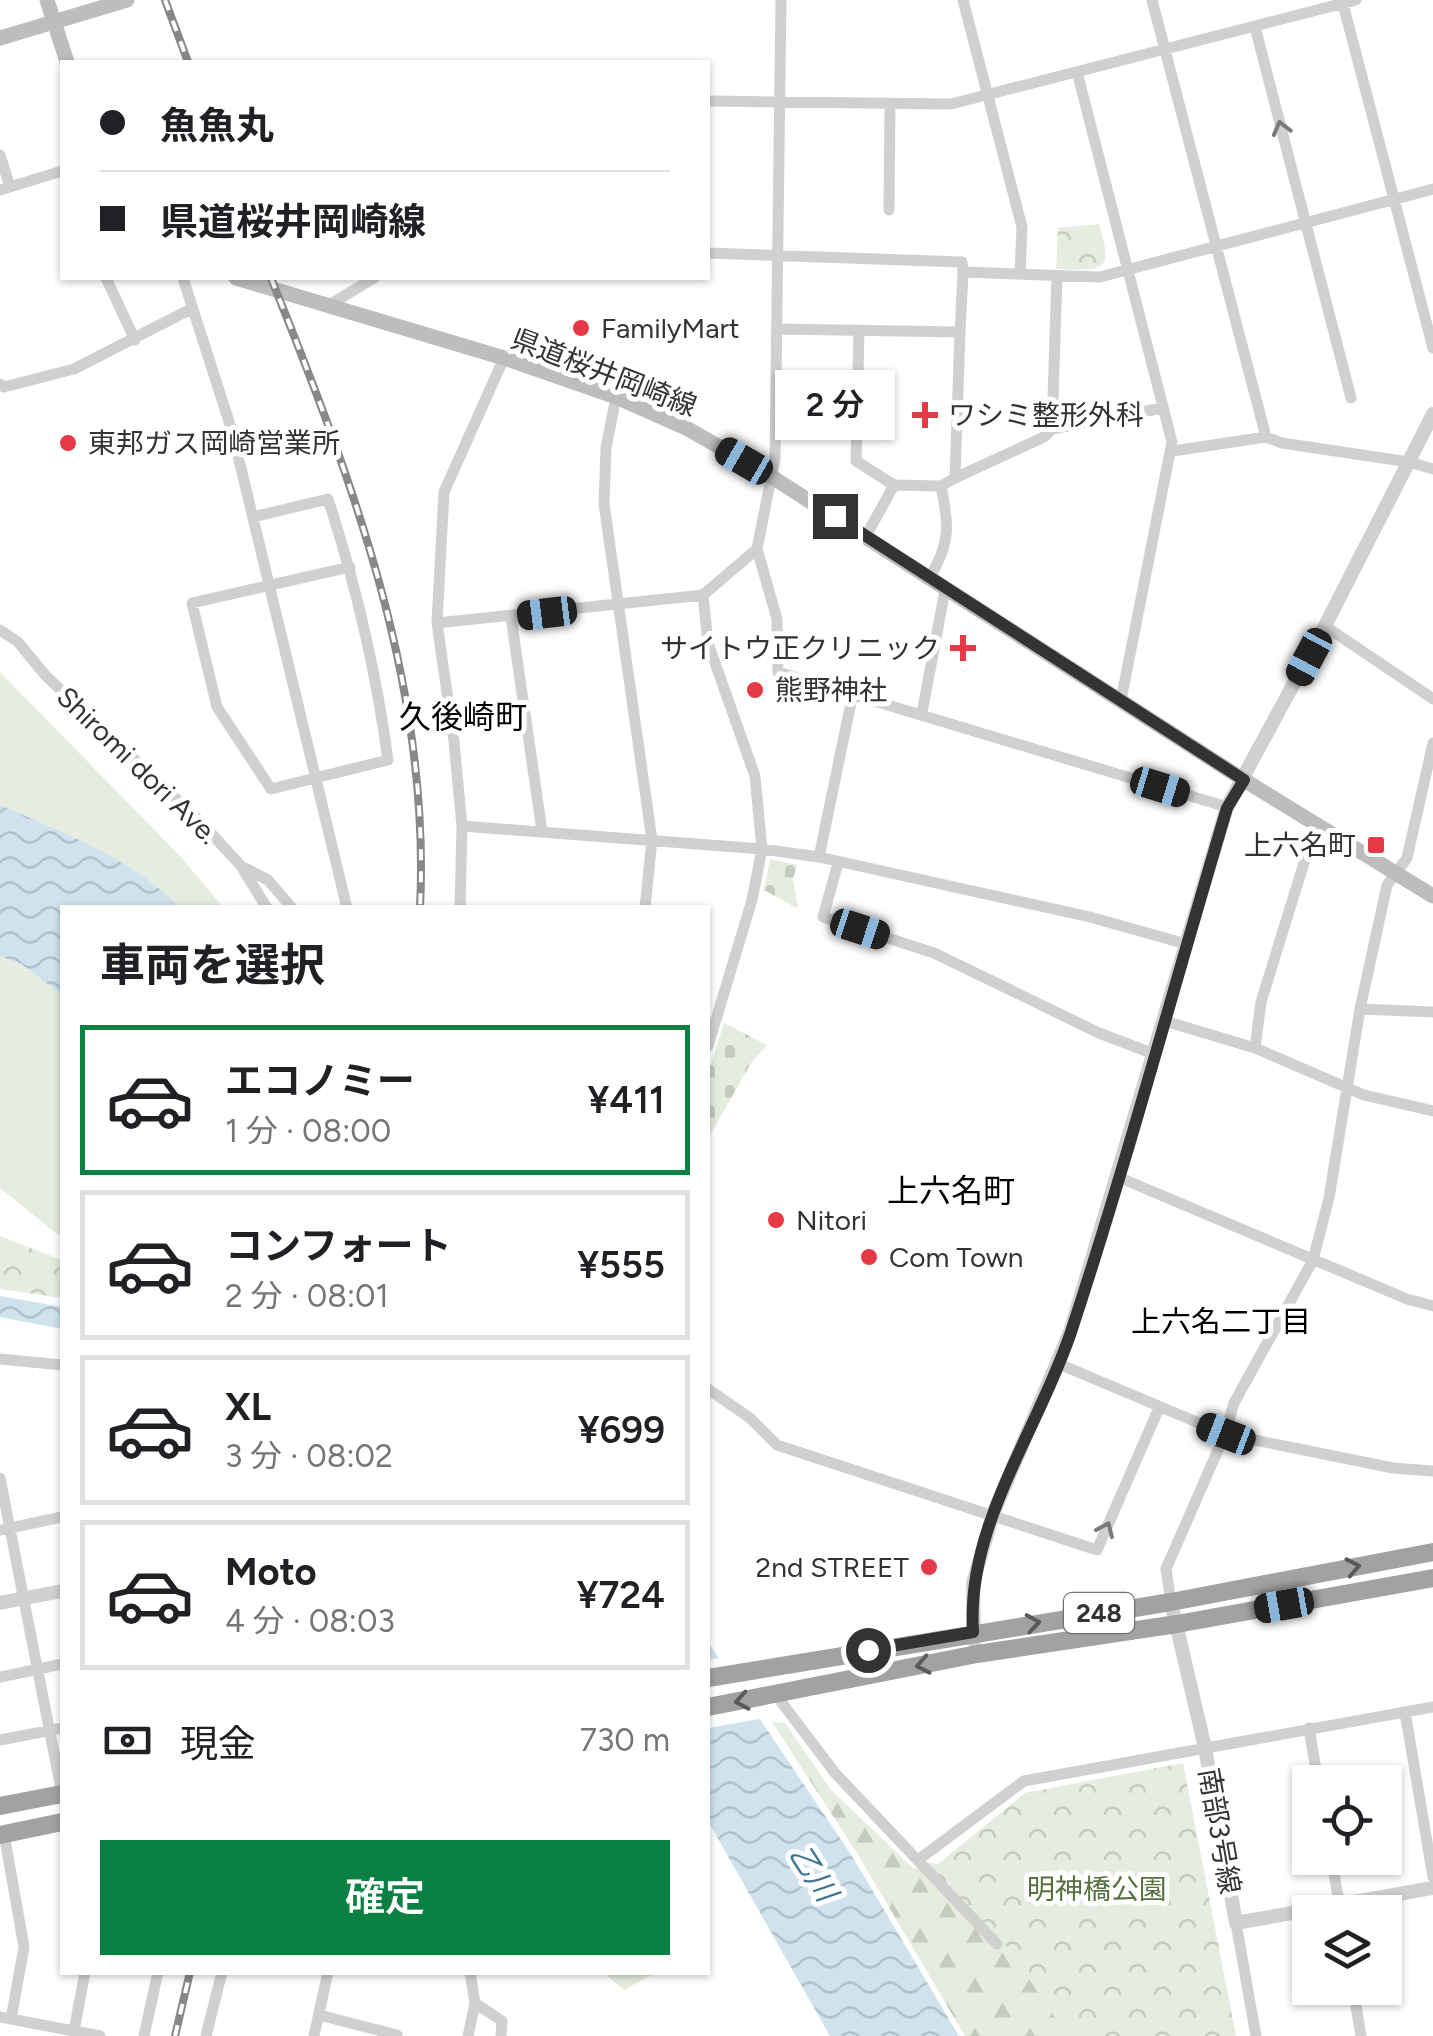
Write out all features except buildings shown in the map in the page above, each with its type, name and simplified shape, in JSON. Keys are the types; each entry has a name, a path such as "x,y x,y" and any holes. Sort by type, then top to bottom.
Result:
{"highway":[{"name":"248","path":"710,1678 1171,1602 1433,1552"},
{"name":"248","path":"710,1707 977,1654 1177,1624 1433,1578"},
{"path":"0,1806 60,1794"},
{"path":"2,1834 60,1822"}],"main road":[{"path":"47,0 66,60"},
{"path":"0,38 127,0"},
{"name":"県道桜井岡崎線","path":"243,280 504,358 616,397 688,429 772,477 1244,780 1433,896"}],"street":[{"path":"781,0 778,329 772,477 757,549 777,618 778,672 1227,808"},
{"path":"962,0 1022,227 1020,274"},
{"path":"1152,0 1266,438"},
{"path":"710,101 951,104 1347,1 1433,348"},
{"path":"1255,27 1351,398"},
{"path":"1077,72 1173,450 1121,700"},
{"path":"889,210 890,105"},
{"path":"0,155 5,188 60,176"},
{"path":"963,272 1100,276 1433,189"},
{"path":"710,253 962,262 955,478"},
{"path":"1052,429 1057,276"},
{"path":"107,280 135,340"},
{"path":"183,280 232,431 346,905"},
{"path":"329,306 371,280"},
{"path":"0,384 4,387 74,369 192,309"},
{"path":"778,329 960,332"},
{"path":"859,331 856,461 894,485 941,486 1044,437 1052,429 1164,408"},
{"path":"460,905 462,826 437,624 444,492 504,358"},
{"path":"616,397 606,448 604,504 652,840 645,905"},
{"path":"977,1654 973,1582 993,1514 1059,1364 1227,808 1326,626 1433,414"},
{"path":"1173,450 1266,438 1433,469"},
{"path":"866,536 894,485"},
{"path":"929,578 947,538 941,486"},
{"path":"253,517 328,499 350,567 377,686 388,760 271,788 216,707 192,603 350,567"},
{"path":"437,624 703,595 757,549"},
{"path":"922,713 946,590"},
{"path":"703,595 708,644 756,776 762,849 752,900 710,1028"},
{"path":"511,617 542,831"},
{"path":"1326,626 1433,699"},
{"name":"Shiromi dori Ave.","path":"0,630 18,642 46,676 198,819 241,866 265,905"},
{"path":"820,857 853,694"},
{"path":"1171,1602 1166,1568 1226,1434 1234,1403 1313,1260 1329,1198 1360,1009 1387,885 1406,858 1433,743"},
{"path":"1255,1048 1261,1002 1316,824"},
{"path":"462,826 820,857 1090,917 1186,944"},
{"path":"838,863 823,917 934,953 1099,1033 1154,1054"},
{"path":"241,866 268,880 289,905"},
{"path":"1360,1009 1433,1012"},
{"path":"1164,1021 1255,1048 1346,1088 1433,1111"},
{"path":"1118,1177 1407,1299 1433,1306"},
{"path":"0,1359 60,1365"},
{"path":"1059,1364 1226,1434 1393,1468 1433,1470"},
{"path":"710,1390 750,1418 776,1445 1097,1550 1159,1408"},
{"path":"0,1478 5,1529 56,1730 60,1773"},
{"path":"5,1529 60,1517"},
{"path":"0,1603 60,1591"},
{"name":"南部3号線","path":"1171,1602 1205,1748 1236,1922 1292,1914"},
{"path":"0,1677 60,1664"},
{"path":"776,1695 835,1773 997,1944"},
{"path":"918,1860 1024,1781 1433,1707"},
{"path":"1405,1712 1433,1877"},
{"path":"1309,1728 1315,1765"},
{"path":"0,1740 56,1730"},
{"path":"2,1834 24,1947 6,2018 100,2036"},
{"name":"南部3号線","path":"1400,1895 1433,1888"},
{"path":"1236,1922 1256,2036"},
{"path":"74,2031 85,1975"},
{"path":"144,2036 157,1975"},
{"path":"206,2036 221,1975"},
{"path":"314,2036 327,1975"},
{"path":"468,2036 475,2002 470,1975"},
{"path":"475,2002 502,2021 501,2036"},
{"path":"1356,2005 1362,2036"},
{"path":"319,2016 397,2035"}],"green space":[{"path":"1099,224 1105,253 1100,266 1056,269 1058,228"},
{"path":"0,672 179,855 221,905 178,905 118,860 0,805"},
{"path":"770,859 797,865 793,879 798,909 764,890"},
{"path":"0,956 21,964 60,993 60,1236 0,1188"},
{"path":"724,1023 767,1045 751,1063 710,1135 710,1067"},
{"path":"0,1236 60,1259 60,1298 0,1289"},
{"path":"772,1722 785,1723 831,1790 914,1869 927,1862 943,1865 1111,2036 965,2036 857,1853"},
{"name":"明神橋公園","path":"1183,1763 1236,2036 1071,2036 1008,1948 932,1869 1025,1793"},
{"path":"606,1975 651,1975 624,1990"}],"water":[{"path":"0,805 118,860 178,905 60,905 60,993 21,964 0,956"},
{"path":"0,1296 60,1307 60,1329 0,1317"},
{"name":"乙川","path":"710,1645 852,1856 959,2036 830,2036 710,1825"}],"pier":[{"path":"724,1657 765,1718 710,1728 710,1660"}],"railway":[{"path":"165,0 187,60"},
{"path":"272,280 357,508 399,664 413,744 420,825 420,905"},
{"path":"175,2036 189,1975"}],"place":[{"name":"FamilyMart","path":"581,328"},
{"name":"ワシミ整形外科","path":"925,415"},
{"name":"東邦ガス岡崎営業所","path":"68,443"},
{"name":"サイトウ正クリニック","path":"963,648"},
{"name":"熊野神社","path":"755,690"},
{"name":"上六名町","path":"1376,845"},
{"name":"Nitori","path":"776,1220"},
{"name":"Com Town","path":"869,1257"},
{"name":"2nd STREET","path":"929,1567"}],"district":[{"name":"久後崎町","path":"463,717"},
{"name":"上六名町","path":"951,1191"},
{"name":"上六名二丁目","path":"1221,1322"}],"route":[{"path":"835,516 1244,780 1227,808 1070,1332 993,1514 973,1582 973,1632 868,1650"}]}
